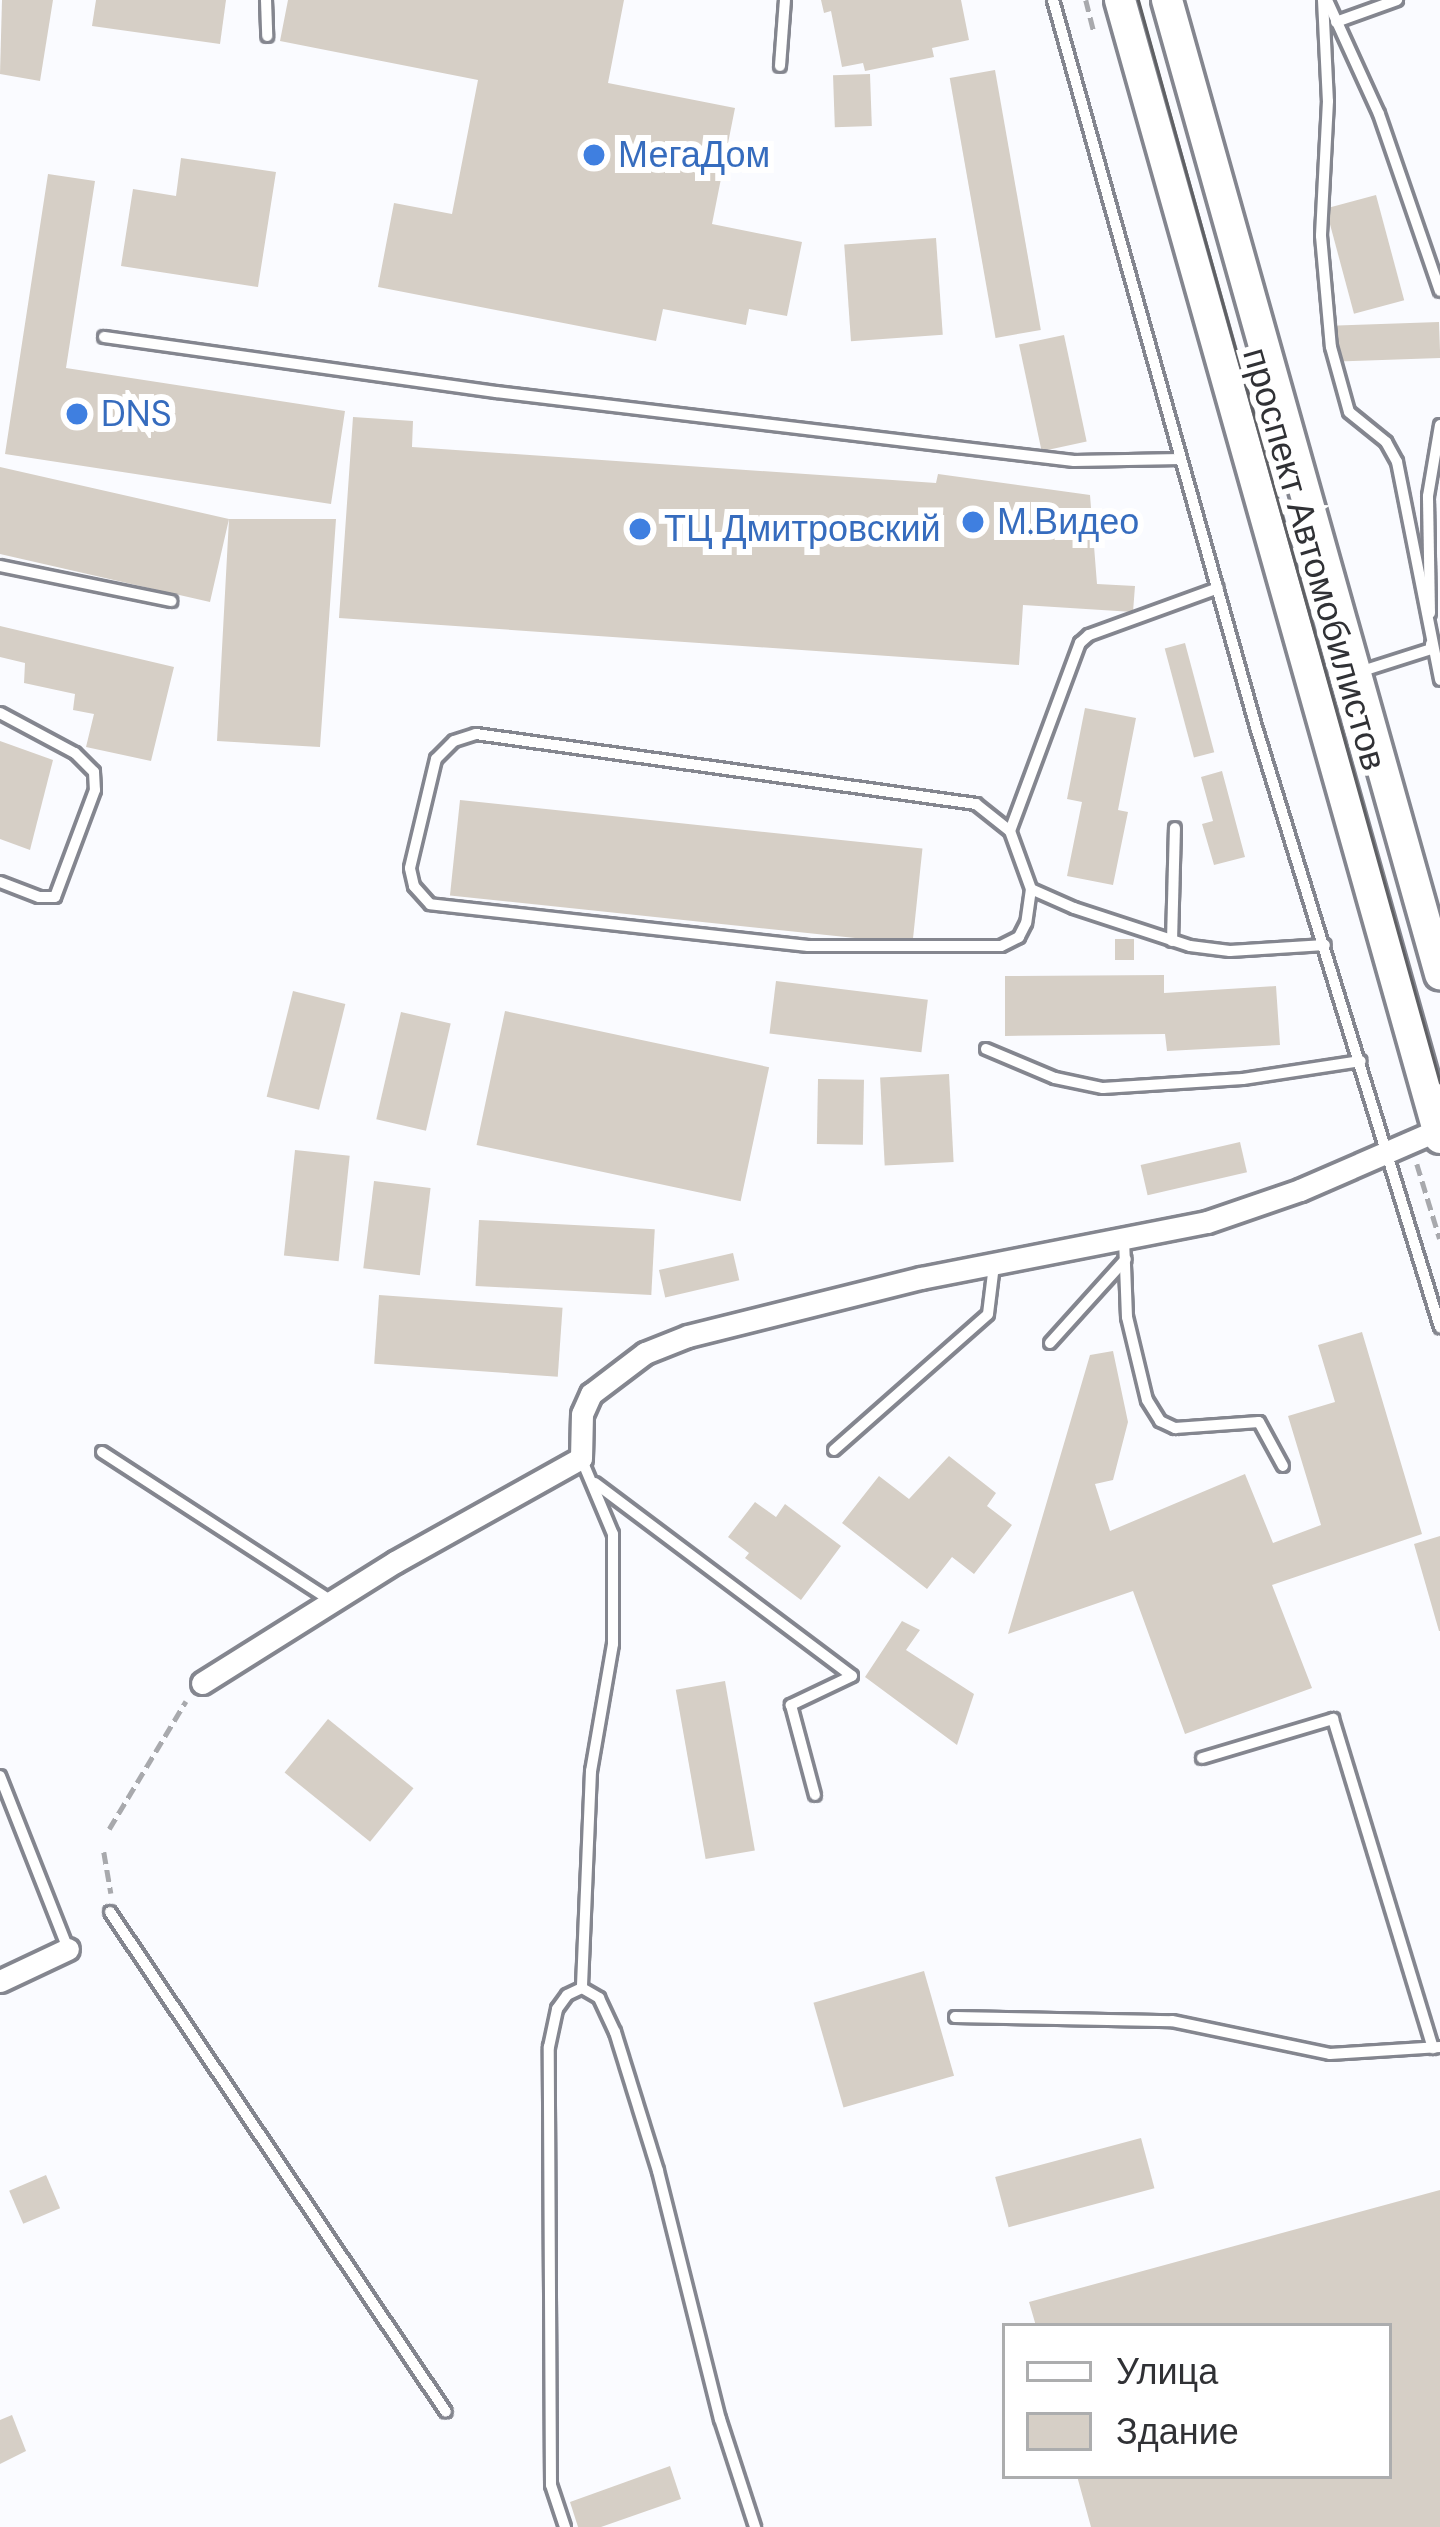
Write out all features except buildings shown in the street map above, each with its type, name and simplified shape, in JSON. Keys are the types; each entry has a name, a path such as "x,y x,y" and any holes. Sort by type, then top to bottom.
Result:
{"main road":[{"name":"проспект Автомобилистов","path":"1120,0 1419,1139"},
{"name":"проспект Автомобилистов","path":"1168,0 1440,974"}],"street":[{"path":"202,1683 333,1601 581,1458 582,1414 591,1394 645,1353 709,1330 994,1265 1125,1249 1300,1190 1419,1139"},
{"path":"0,1981 68,1949"}],"lane":[{"path":"266,0 267,36"},
{"path":"780,66 785,0"},
{"path":"1053,0 1218,588 1361,1061 1419,1139 1440,1327"},
{"path":"1325,0 1378,114 1440,291"},
{"path":"1325,0 1328,101 1321,236 1331,347 1349,412 1386,442 1397,462 1440,680"},
{"path":"1336,22 1396,0"},
{"path":"104,337 496,392 1074,460 1181,459"},
{"path":"1435,648 1428,496 1440,425"},
{"path":"0,566 171,601"},
{"path":"1010,831 1080,643 1218,588"},
{"path":"1354,674 1435,648"},
{"path":"0,712 75,753 94,772 95,790 55,897 39,897 0,882"},
{"path":"476,734 976,804 1010,831 1031,889 1026,923 1018,937 1001,946 808,946 430,904 415,886 410,868 436,759 454,741 476,734"},
{"path":"1172,941 1175,828"},
{"path":"1031,889 1115,924 1172,941 1230,951 1325,944"},
{"path":"986,1049 1055,1078 1103,1088 1243,1079 1361,1061"},
{"path":"1050,1343 1125,1249"},
{"path":"1125,1249 1127,1317 1138,1371 1160,1421 1175,1428 1259,1422 1283,1466"},
{"path":"835,1450 988,1314 994,1265"},
{"path":"102,1452 333,1601"},
{"path":"581,1458 613,1534 613,1645 591,1772 582,1988"},
{"path":"592,1481 852,1676 791,1705 815,1795"},
{"path":"955,2017 1172,2021 1330,2054 1436,2048 1333,1719 1202,1758"},
{"path":"0,1776 68,1949"},
{"path":"110,1912 446,2412"},
{"path":"565,2527 551,2485 549,2047 557,2008 567,1995 582,1988"},
{"path":"582,1988 598,1998 615,2032 658,2171 720,2419 755,2527"}],"path":[{"path":"1086,0 1094,31"},
{"path":"1419,1139 1440,1239"},
{"path":"109,1829 179,1709 202,1683"}],"tram line":[{"path":"1138,0 1440,1083"}],"place":[{"name":"МегаДом","path":"594,155"},
{"name":"DNS","path":"77,414"},
{"name":"М.Видео","path":"973,522"},
{"name":"ТЦ Дмитровский","path":"640,529"}]}
